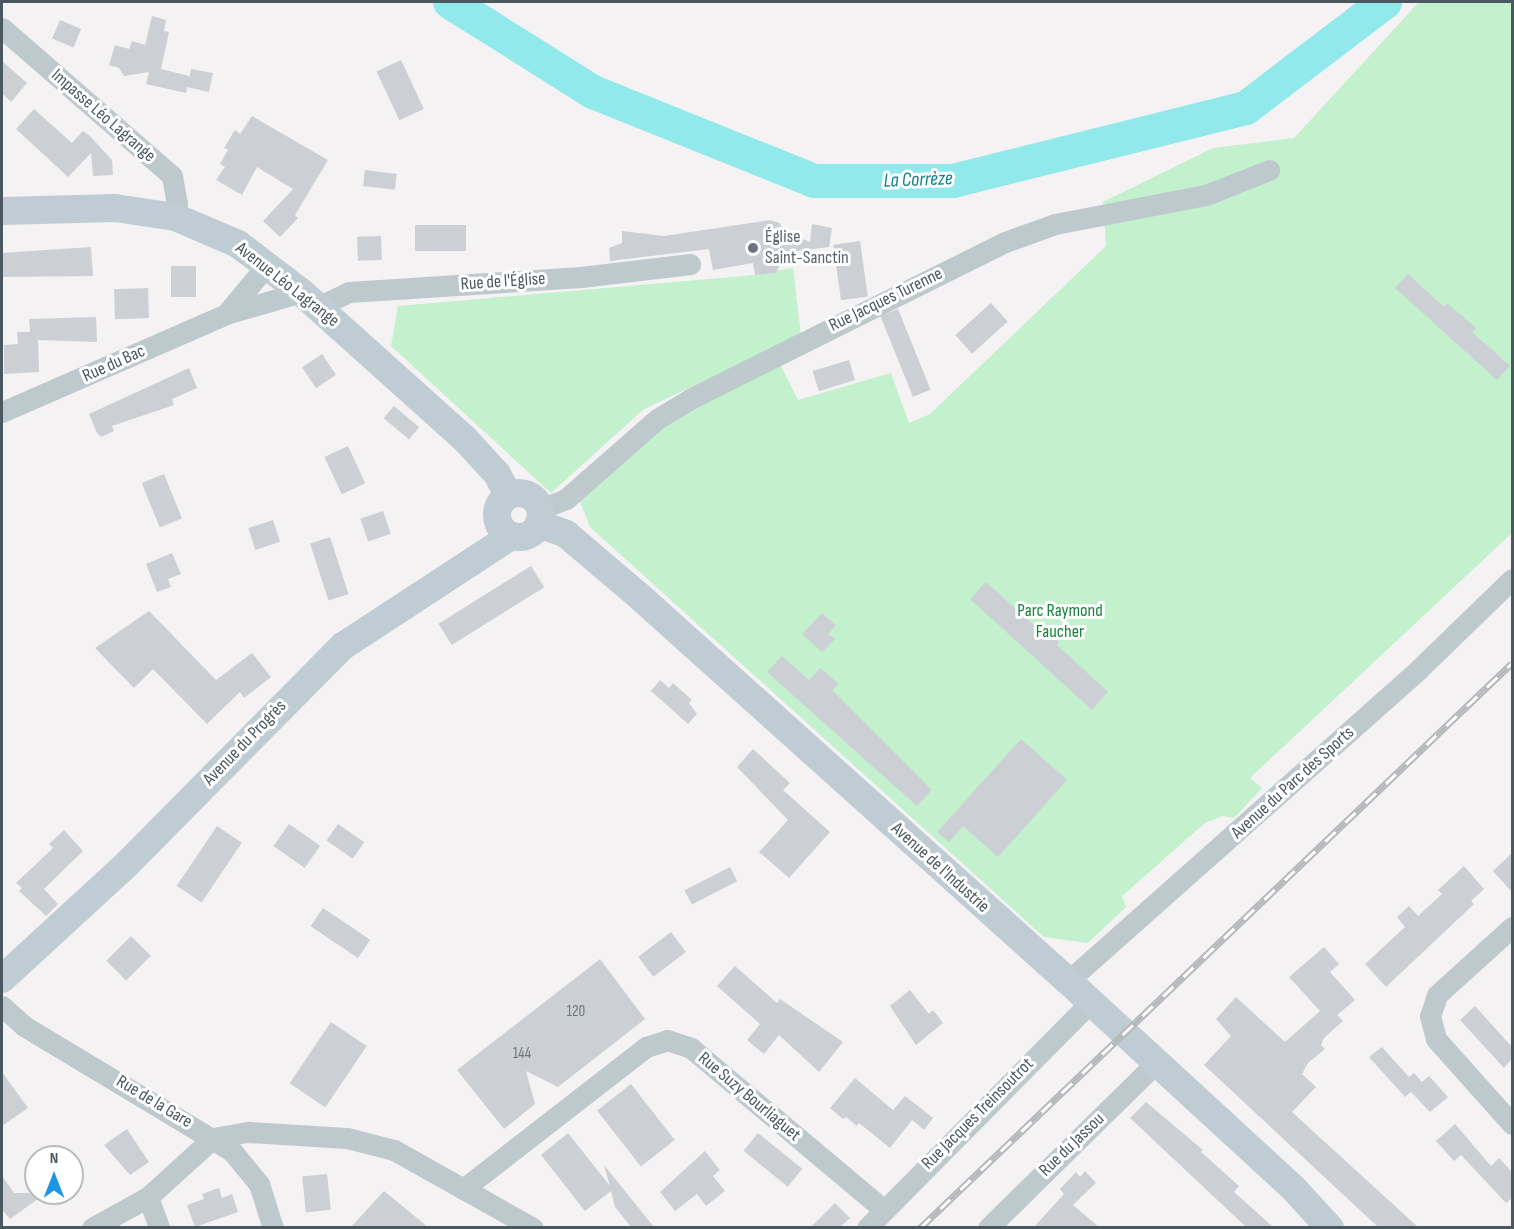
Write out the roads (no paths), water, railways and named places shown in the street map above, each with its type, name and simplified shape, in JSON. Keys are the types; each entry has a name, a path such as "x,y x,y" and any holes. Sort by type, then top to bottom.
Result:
{"main road":[{"name":"Avenue Léo Lagrange","path":"2,211 115,208 175,218 238,244 310,299 464,438 497,474 508,495"},
{"path":"508,495 528,495 539,517 530,534 511,536 497,520 498,506 508,495"},
{"name":"Avenue de l'Industrie","path":"539,517 566,534 639,596 1068,981 1294,1189 1330,1227"},
{"name":"Avenue du Progrès","path":"2,979 127,864 343,646 511,536"}],"street":[{"name":"Impasse Léo Lagrange","path":"2,28 172,176 177,204 175,218"},
{"name":"Rue Jacques Turenne","path":"539,517 566,499 657,419 690,399 1005,242 1055,224 1206,195 1269,170"},
{"name":"Rue de l'Église","path":"310,299 349,292 581,277 690,264"},
{"name":"Rue du Bac","path":"226,314 266,266"},
{"name":"Rue du Bac","path":"2,412 226,314 310,299"},
{"name":"Avenue du Parc des Sports","path":"1068,981 1393,693 1512,579"},
{"path":"1512,927 1437,995 1430,1016 1436,1039 1512,1124"},
{"name":"Rue Jacques Treinsoutrot","path":"867,1227 1090,1002"},
{"name":"Rue de la Gare","path":"2,1006 24,1026 232,1151 259,1184 273,1227"},
{"name":"Rue Suzy Bourliaguet","path":"463,1189 646,1047 667,1040 691,1048 884,1210"},
{"name":"Rue du Jassou","path":"988,1227 1152,1058"},
{"path":"92,1227 148,1197 213,1138 248,1132 347,1138 394,1150 533,1227"},
{"path":"148,1197 159,1227"}],"waterway":[{"name":"La Corrèze","path":"450,2 593,92 814,181 953,181 1246,108 1385,2"}],"railway":[{"path":"920,1228 1512,663"}],"place":[{"name":"Église Saint-Sanctin","path":"753,248"}],"park label":[{"name":"Parc Raymond Faucher","path":"1060,622"}]}
